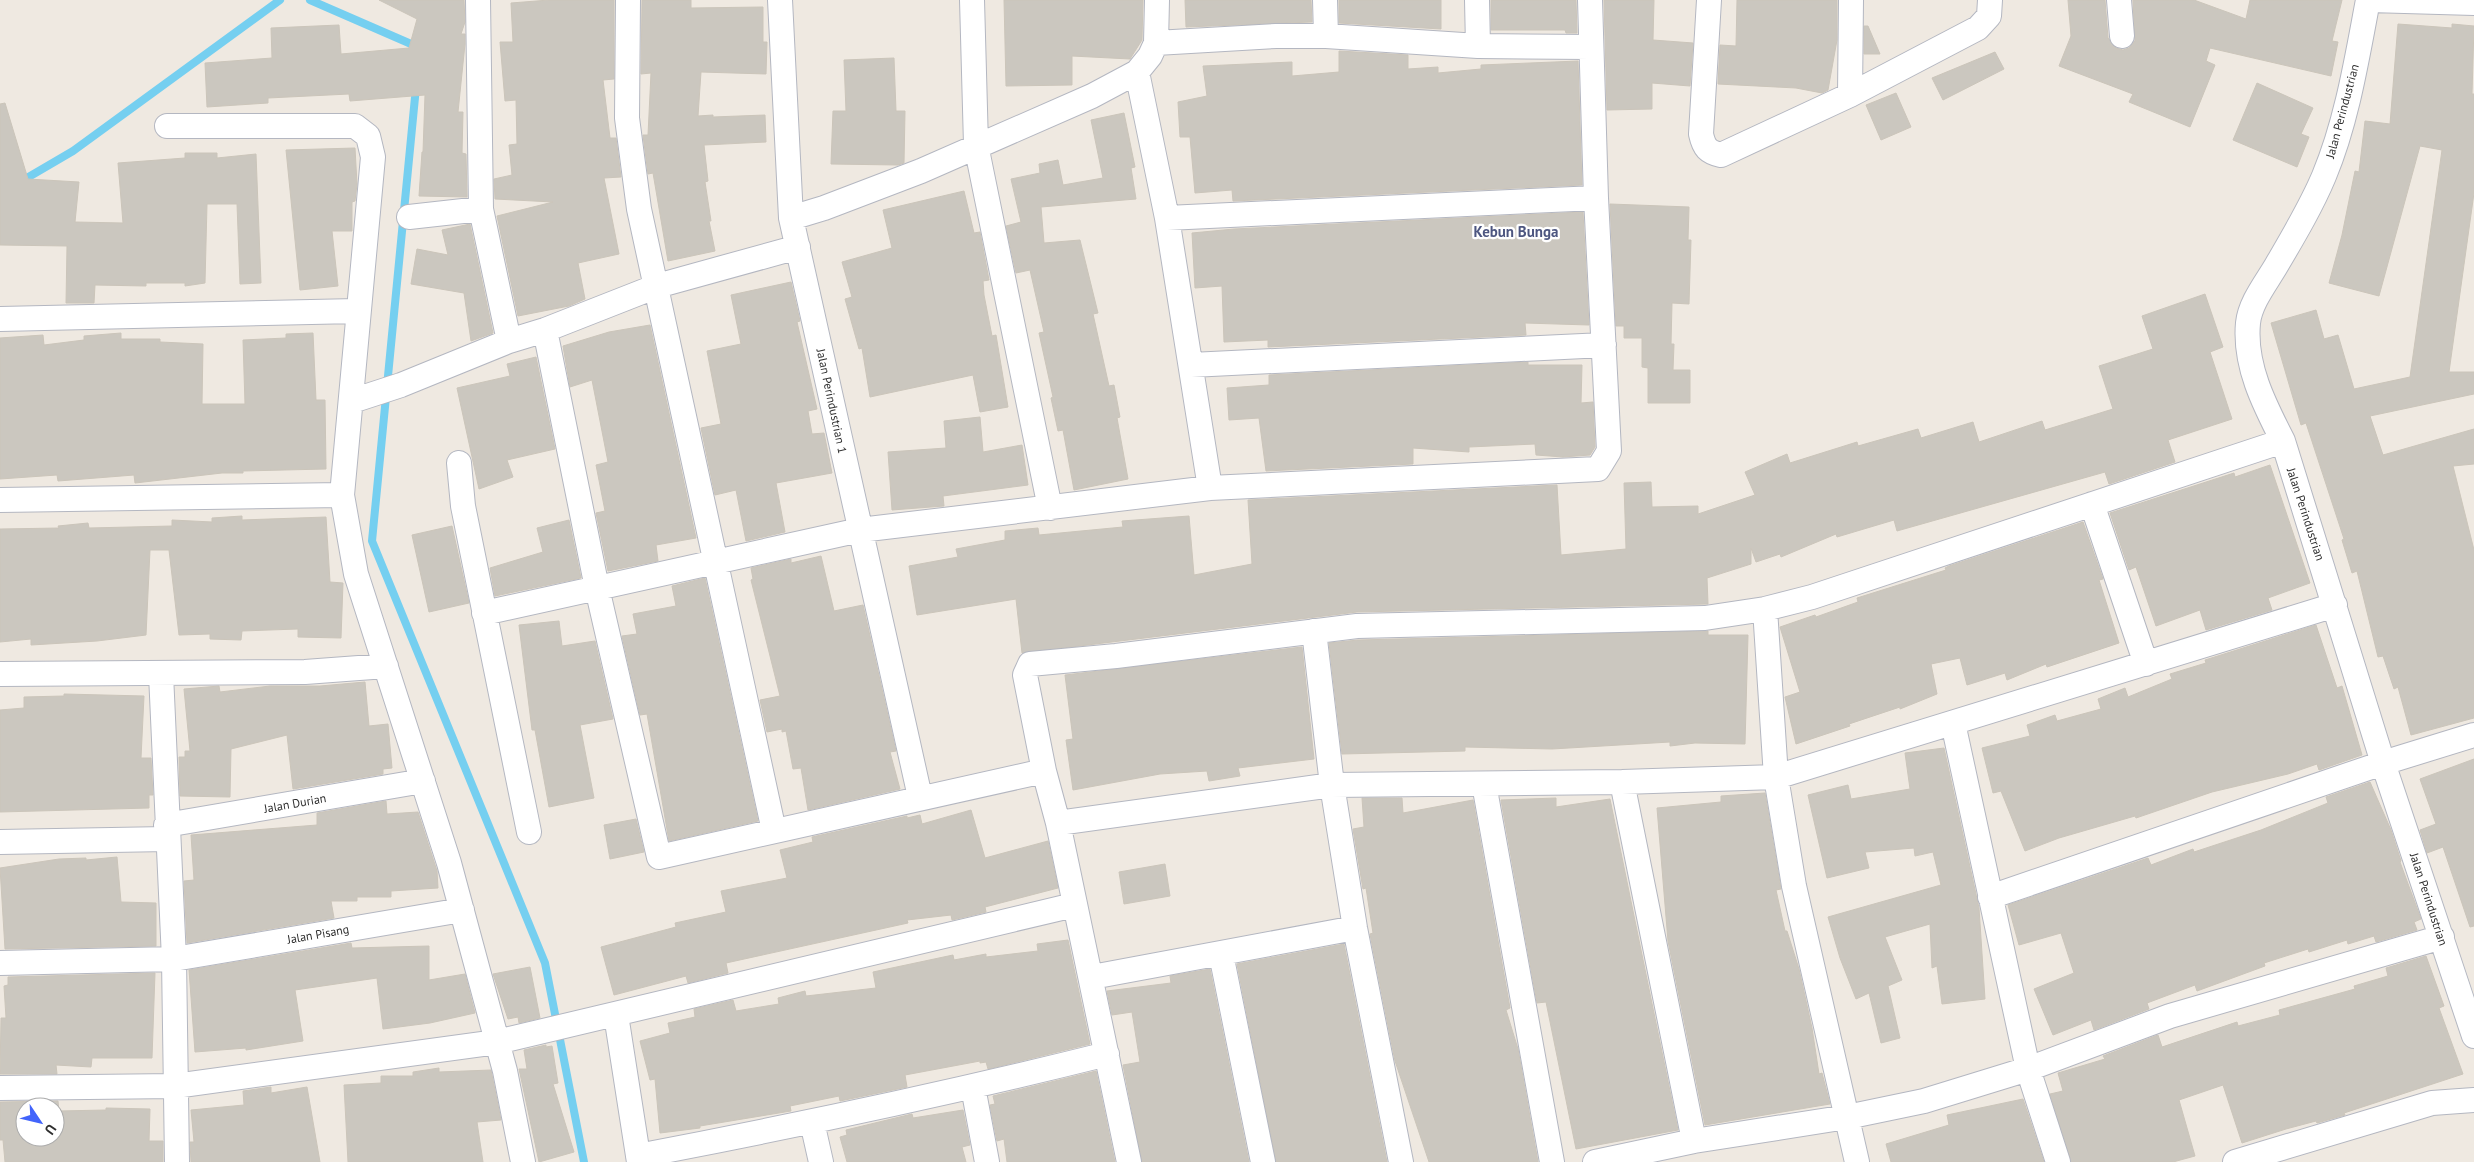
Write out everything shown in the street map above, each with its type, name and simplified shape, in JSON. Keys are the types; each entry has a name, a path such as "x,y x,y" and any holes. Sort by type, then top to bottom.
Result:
{"street":[{"path":"478,0 481,209 509,341"},
{"path":"628,0 627,118 639,209 716,561 730,636 774,831"},
{"name":"Jalan Perindustrian 1","path":"780,0 791,218 920,797"},
{"path":"972,0 976,145 1050,508"},
{"path":"791,218 824,208 921,171 976,145 1092,96 1137,72 1150,56 1156,43 1157,0"},
{"path":"1325,0 1326,36"},
{"path":"1477,0 1478,46"},
{"path":"484,613 860,530 1210,488 1598,468 1608,451 1596,198 1590,0"},
{"path":"1709,0 1701,134 1704,146 1711,152 1721,155 1850,95 1978,28 1989,16 1990,0"},
{"path":"1850,95 1851,0"},
{"path":"2119,0 2122,36"},
{"path":"2369,0 2474,3"},
{"name":"Jalan Perindustrian","path":"2369,0 2350,93 2324,175 2292,238 2254,304 2248,320 2246,347 2262,400 2282,441 2383,763 2474,1036"},
{"path":"1156,43 1276,36 1326,36 1478,46 1591,47"},
{"path":"1137,72 1167,218 1210,488"},
{"path":"167,126 355,126 368,136 373,157 357,311 360,399 342,495 356,574 423,781 462,910 497,1042 524,1162"},
{"path":"1167,218 1596,198"},
{"path":"409,217 481,209"},
{"path":"360,399 657,286 798,247"},
{"path":"0,320 357,311"},
{"path":"544,330 597,588 657,855 662,858 920,797 1044,771"},
{"path":"1191,365 1604,345"},
{"path":"1129,1162 1092,977 1074,905 1058,823 1044,771 1025,675 1030,664 1357,626 1705,618 1765,609 1812,596 2282,441"},
{"path":"459,463 463,506 529,832"},
{"path":"0,500 342,495"},
{"path":"2092,504 2146,664"},
{"path":"1058,823 1332,785 1622,782 1776,777 2335,605"},
{"path":"1765,609 1776,777 1794,886 1857,1162"},
{"path":"1314,631 1332,785 1356,928 1401,1162"},
{"path":"0,674 305,672 386,666"},
{"path":"161,674 166,832 174,959 177,1162"},
{"path":"1953,722 2028,1068 2058,1162"},
{"path":"1990,897 2383,763 2474,735"},
{"name":"Jalan Durian","path":"0,842 166,832 423,781"},
{"path":"1622,782 1694,1142"},
{"path":"1484,784 1552,1162"},
{"path":"0,1088 175,1086 497,1042 1074,905"},
{"name":"Jalan Pisang","path":"0,963 174,959 462,910"},
{"path":"1092,977 1356,928"},
{"path":"1595,1162 1694,1142 1847,1117 1924,1101 2028,1068 2170,1016 2442,937"},
{"path":"1222,954 1263,1162"},
{"path":"616,1014 638,1159 973,1087 1107,1054"},
{"path":"973,1087 987,1162"},
{"path":"2235,1162 2432,1103 2474,1100"},
{"path":"812,1122 821,1162"}],"building":[{"path":"379,0 464,0 465,22 461,34 465,34 465,44 458,112 463,112 462,153 466,154 467,197 419,196 425,95 350,101 349,94 268,98 268,103 207,107 205,63 272,58 271,28 339,25 341,54 409,48 417,19"},
{"path":"549,0 614,0 614,79 603,80 610,138 616,138 621,177 604,178 619,254 578,263 585,299 569,306 518,316 497,216 553,202 495,199 494,179 512,175 509,145 517,144 516,100 505,101 500,42 513,42 511,3"},
{"path":"642,0 691,0 691,8 763,7 763,42 767,42 766,74 701,72 698,116 765,115 766,142 704,145 708,181 705,182 711,221 709,221 715,251 668,261 653,173 648,174 643,135 648,135 651,73 641,74"},
{"path":"1004,0 1143,0 1142,40 1130,59 1072,56 1072,85 1006,86"},
{"path":"1185,0 1311,0 1312,22 1186,27"},
{"path":"1339,0 1441,0 1441,29 1339,23"},
{"path":"1491,0 1576,0 1577,33 1566,33 1565,30 1491,30"},
{"path":"1604,0 1654,0 1653,40 1693,43 1690,86 1652,83 1652,109 1607,110"},
{"path":"1737,0 1837,0 1837,40 1828,90 1822,93 1796,88 1718,84 1720,45 1736,46"},
{"path":"2068,0 2105,0 2108,38 2116,48 2123,50 2129,48 2135,41 2133,0 2194,0 2246,19 2250,0 2342,0 2332,41 2338,42 2331,76 2210,48 2206,61 2215,65 2190,127 2129,102 2133,94 2059,66 2071,36"},
{"path":"2398,24 2452,28 2452,24 2474,26 2472,94 2474,94 2474,193 2449,372 2474,372 2474,394 2370,416 2383,455 2474,429 2474,464 2453,466 2474,550 2474,718 2411,735 2398,687 2394,689 2383,656 2378,657 2357,571 2352,573 2342,540 2344,539 2306,423 2301,425 2271,323 2316,310 2324,339 2338,335 2354,389 2410,377 2442,150 2420,146 2379,296 2329,283 2342,235 2355,171 2359,172 2365,121 2390,124"},
{"path":"1864,26 1868,26 1880,54 1864,54"},
{"path":"1339,51 1408,55 1408,69 1438,67 1438,73 1481,69 1481,65 1578,61 1582,185 1233,201 1232,190 1195,193 1190,137 1180,137 1178,102 1207,96 1203,66 1292,62 1292,76 1339,72"},
{"path":"1995,52 2004,69 1943,100 1932,78"},
{"path":"894,58 896,111 905,111 904,163 898,165 831,164 833,111 846,111 844,60"},
{"path":"2257,83 2313,108 2301,134 2309,137 2297,167 2233,140"},
{"path":"1896,93 1911,127 1881,140 1866,105"},
{"path":"5,103 28,179 79,182 75,222 123,223 118,163 185,158 185,153 217,153 217,158 256,154 261,283 240,284 237,204 207,204 205,283 185,286 185,283 146,283 146,286 95,285 94,303 66,303 67,246 0,245 0,104"},
{"path":"1124,113 1135,167 1131,168 1136,199 1041,207 1044,243 1080,240 1098,313 1093,314 1109,386 1114,385 1120,417 1117,418 1128,479 1074,490 1063,430 1058,431 1051,398 1053,397 1039,333 1044,332 1030,270 1016,273 1006,226 1021,222 1011,179 1040,173 1039,164 1058,160 1063,185 1103,178 1091,120"},
{"path":"355,148 357,184 355,201 352,202 352,231 332,231 338,286 300,290 286,150"},
{"path":"964,191 974,233 980,232 989,280 983,281 984,295 992,336 996,335 1008,407 980,412 973,375 870,397 862,348 859,349 845,299 852,297 842,262 892,248 883,210"},
{"path":"1610,204 1689,207 1688,240 1691,240 1689,304 1672,303 1671,344 1674,344 1673,370 1690,370 1690,403 1648,403 1648,368 1642,367 1642,338 1624,338 1624,326 1616,326"},
{"path":"1583,212 1589,325 1525,323 1526,335 1268,347 1268,340 1224,342 1222,286 1195,288 1192,233 1234,229"},
{"path":"470,224 493,333 471,341 464,293 411,284 417,249 448,255 442,230"},
{"path":"791,282 800,321 797,322 817,409 808,411 812,434 824,433 832,473 776,483 785,532 746,541 736,490 715,495 701,428 721,424 707,351 741,344 731,295"},
{"path":"2205,294 2223,347 2210,352 2232,419 2168,440 2175,462 2109,484 2105,472 1897,531 1894,520 1837,537 1836,534 1781,557 1780,554 1756,562 1751,548 1751,564 1707,578 1708,604 1357,612 1022,653 1016,599 917,615 909,566 958,557 956,549 1005,540 1005,531 1038,528 1039,535 1123,527 1122,521 1189,516 1194,575 1252,564 1248,500 1557,485 1561,555 1626,549 1624,483 1651,482 1652,507 1698,506 1698,514 1755,495 1745,472 1787,454 1790,463 1857,442 1858,446 1918,429 1921,438 1973,422 1979,442 2042,421 2045,430 2113,409 2099,366 2153,349 2142,316"},
{"path":"650,325 696,538 656,545 658,561 608,571 596,513 605,511 596,465 608,462 592,380 570,387 563,346 609,332"},
{"path":"121,333 121,339 160,339 160,342 203,344 202,404 245,404 243,340 286,338 286,334 313,333 316,400 325,400 326,469 243,471 243,473 222,473 135,483 134,475 58,481 57,475 0,479 0,338 43,335 44,345 84,340 84,336"},
{"path":"536,357 555,449 507,460 513,477 479,489 457,388 510,376 507,364"},
{"path":"1528,362 1528,365 1582,365 1581,403 1593,402 1595,447 1590,455 1563,457 1536,455 1535,444 1469,447 1469,452 1413,448 1413,464 1266,471 1259,418 1229,420 1227,388 1269,385 1269,375"},
{"path":"980,417 983,452 1022,445 1028,485 943,496 944,506 892,510 888,452 946,448 944,421"},
{"path":"2270,465 2310,583 2268,598 2272,610 2206,630 2200,610 2156,626 2136,567 2129,570 2110,513 2234,473 2235,477"},
{"path":"242,516 242,520 326,517 330,582 343,583 341,638 298,637 298,629 242,631 241,640 210,639 210,634 179,635 169,550 150,550 146,635 97,641 31,645 31,639 0,642 0,529 59,528 58,526 88,523 89,528 172,526 172,520 212,522 212,518"},
{"path":"569,520 581,578 495,596 490,568 543,552 537,528"},
{"path":"2083,522 2103,579 2099,580 2119,643 2047,667 2046,664 2007,680 2005,673 1967,685 1960,658 1931,664 1937,694 1900,709 1900,707 1849,724 1850,726 1796,744 1785,697 1800,692 1780,627 1815,615 1816,617 1858,602 1857,598 1946,570 1945,568 1949,566"},
{"path":"452,526 469,603 429,612 412,535"},
{"path":"821,556 834,611 863,605 896,751 890,752 900,789 808,810 801,768 793,769 786,731 782,732 782,729 767,732 760,700 780,696 751,580 753,579 751,568 791,559 791,563"},
{"path":"705,578 758,821 669,841 647,714 640,715 622,636 637,634 633,614 676,606 672,586"},
{"path":"559,621 562,646 595,641 613,719 580,725 594,798 549,807 535,730 532,730 519,625"},
{"path":"2316,625 2337,688 2342,686 2362,755 2319,770 2317,764 2288,774 2212,792 2136,818 2135,816 2059,838 2025,851 2001,791 1993,793 1982,748 2030,736 2027,725 2055,715 2057,721 2101,709 2098,699 2125,688 2128,697 2172,679 2170,674 2206,663 2205,660"},
{"path":"1708,631 1708,635 1748,635 1745,744 1695,743 1670,746 1670,742 1552,749 1465,747 1465,751 1342,754 1329,643 1358,640"},
{"path":"1302,647 1314,759 1238,768 1240,776 1209,781 1207,771 1160,774 1073,790 1066,740 1073,739 1065,675"},
{"path":"365,682 369,726 388,724 392,768 383,769 383,774 293,789 287,735 231,749 230,797 180,796 179,757 185,757 185,751 190,751 184,689 219,686 220,692 270,686 320,686"},
{"path":"64,694 144,696 141,758 151,758 153,795 149,795 149,808 0,812 0,710 24,708 24,697 64,696"},
{"path":"1944,748 1979,908 1985,999 1942,1004 1937,966 1932,968 1930,924 1885,937 1902,980 1888,986 1900,1038 1881,1043 1869,993 1856,999 1840,958 1828,917 1941,885 1933,852 1915,856 1914,848 1865,852 1869,868 1827,878 1808,795 1848,785 1851,799 1910,789 1905,753"},
{"path":"2474,759 2474,926 2470,927 2443,847 2427,853 2420,830 2436,824 2420,779"},
{"path":"2370,782 2391,830 2400,862 2421,919 2414,922 2417,930 2376,942 2374,936 2348,944 2347,940 2309,952 2308,949 2264,963 2265,966 2197,991 2195,985 2147,1003 2149,1009 2094,1030 2091,1020 2053,1035 2034,989 2074,973 2061,933 2019,945 2008,905 2148,858 2151,865 2193,849 2194,852 2261,830 2328,803 2326,797"},
{"path":"1765,793 1781,889 1776,890 1785,931 1787,931 1799,969 1812,1028 1819,1074 1822,1073 1830,1104 1705,1125 1668,941 1657,808 1721,802 1721,796"},
{"path":"1362,798 1402,798 1403,813 1473,800 1510,1008 1506,1010 1518,1049 1538,1162 1429,1162 1395,1061 1370,934 1373,933 1366,888 1363,889 1353,829 1364,827"},
{"path":"1556,798 1556,807 1610,799 1678,1130 1576,1149 1546,1002 1537,1003 1501,800"},
{"path":"386,801 387,814 418,812 437,871 438,888 391,891 391,897 357,897 357,901 331,901 334,918 187,943 184,881 194,880 191,835 317,825 317,813"},
{"path":"971,810 985,858 1048,841 1058,888 985,907 986,912 952,920 951,915 907,920 908,923 726,963 728,973 688,983 686,976 614,995 601,947 676,927 675,923 726,912 721,891 787,878 780,850 813,842 812,837 907,816 907,818 920,815 922,824"},
{"path":"636,819 644,852 610,859 604,825"},
{"path":"117,857 121,902 156,903 156,946 5,949 0,868 59,859 86,858 86,860"},
{"path":"1165,864 1170,896 1124,904 1119,872"},
{"path":"1068,940 1090,1044 988,1069 986,1062 980,1063 980,1061 905,1075 907,1087 840,1101 839,1096 790,1106 791,1111 700,1126 700,1128 660,1133 655,1079 650,1080 640,1041 670,1033 668,1023 695,1017 694,1009 733,1000 736,1011 779,1004 778,998 805,991 806,996 876,988 873,972 953,955 954,960 986,954 986,957 1038,951 1037,944"},
{"path":"351,943 352,948 429,946 429,980 465,974 475,1013 430,1023 383,1029 377,978 295,990 303,1041 246,1050 246,1048 195,1052 189,970"},
{"path":"1344,944 1387,1162 1276,1162 1237,964"},
{"path":"2426,956 2444,1006 2439,1008 2463,1074 2344,1113 2345,1115 2286,1129 2242,1143 2223,1085 2179,1100 2195,1156 2173,1162 2071,1162 2050,1094 2063,1091 2058,1073 2105,1059 2103,1056 2158,1035 2162,1047 2237,1022 2238,1026 2280,1015 2279,1010 2355,989 2354,986 2388,976 2386,968"},
{"path":"530,967 540,1018 519,1023 518,1017 508,1019 493,974"},
{"path":"1210,969 1249,1162 1142,1162 1123,1065 1140,1062 1132,1012 1112,1015 1107,991 1171,983 1170,976"},
{"path":"155,973 152,1058 92,1058 91,1067 56,1065 57,1074 0,1074 1,1018 6,1018 4,986 8,985 8,977"},
{"path":"546,1045 546,1047 552,1046 558,1083 553,1084 574,1152 539,1162 519,1069 527,1069 524,1050"},
{"path":"439,1068 439,1072 491,1070 501,1120 477,1122 483,1162 348,1162 344,1085 381,1083 381,1076 413,1076 413,1072"},
{"path":"1096,1071 1115,1162 1007,1162 1004,1139 997,1141 990,1105 995,1104 993,1096"},
{"path":"271,1087 271,1093 307,1087 320,1162 191,1162 190,1142 194,1142 191,1110 244,1105 243,1091"},
{"path":"2023,1099 2044,1162 1891,1162 1886,1144 1949,1125 1947,1115"},
{"path":"0,1102 15,1102 15,1147 65,1147 65,1111 106,1110 106,1108 150,1109 149,1141 163,1141 163,1162 5,1162 3,1140 0,1140"},
{"path":"963,1110 970,1145 962,1147 966,1162 847,1162 840,1137 847,1135 846,1130 912,1114 913,1118"}],"waterway":[{"path":"20,182 73,151 280,0"},
{"path":"310,0 418,47"},
{"path":"416,87 372,541 545,963 584,1162"}],"district":[{"name":"Kebun Bunga","path":"1516,231"}]}
